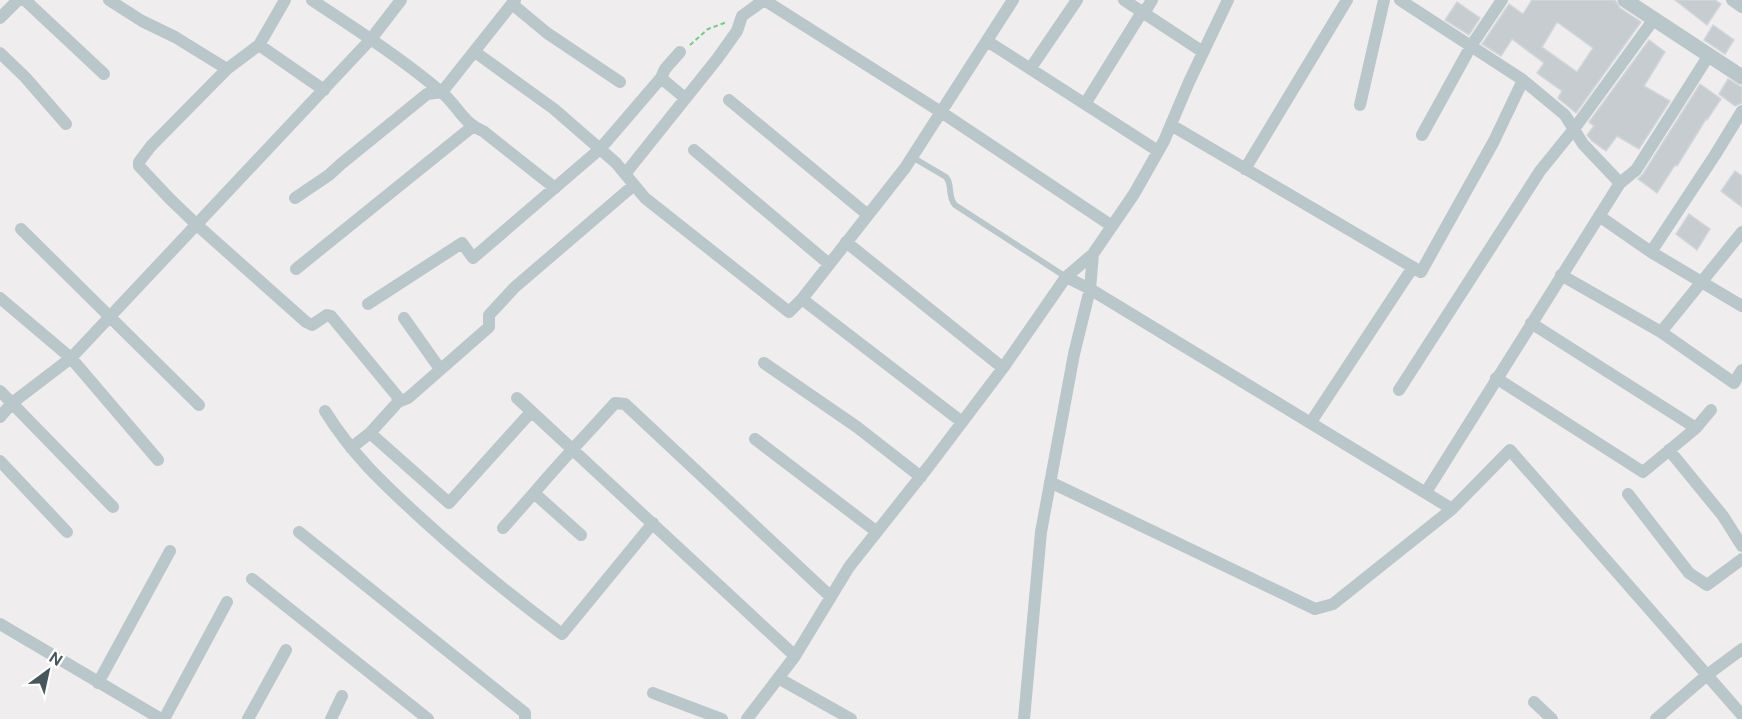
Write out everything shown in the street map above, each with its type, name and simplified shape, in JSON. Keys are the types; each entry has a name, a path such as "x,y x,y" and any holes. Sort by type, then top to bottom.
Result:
{"street":[{"path":"0,18 18,0"},
{"path":"25,0 104,74"},
{"path":"109,0 227,69"},
{"path":"285,0 259,45 227,69 152,146 139,162 140,166 147,176 197,225 306,322 312,325 327,315 331,316 397,396 398,402"},
{"path":"312,0 371,39 442,92 472,127 483,131 555,188"},
{"path":"0,417 12,403 71,358 324,90 371,39 401,0"},
{"path":"625,174 717,59 737,31 742,16 764,0 941,112 1112,226"},
{"path":"475,52 554,109 616,163 645,198 789,312 802,299 912,157 1013,0"},
{"path":"1030,69 1077,0"},
{"path":"1124,0 1203,51"},
{"path":"1085,104 1152,0"},
{"path":"747,719 795,656 849,567 921,477 1003,368 1066,277 1093,254 1134,194 1158,151 1228,0"},
{"path":"1245,169 1347,0"},
{"path":"1360,105 1384,0"},
{"path":"1400,0 1523,80 1565,115 1583,144 1620,183"},
{"path":"1422,135 1471,46 1502,0"},
{"path":"1625,0 1742,77"},
{"path":"1732,0 1742,7"},
{"path":"295,198 329,175 427,94 442,92 513,2 547,33 620,82"},
{"path":"1399,390 1540,171 1574,129 1654,19"},
{"path":"987,41 1158,151"},
{"path":"259,45 324,90"},
{"path":"368,304 462,243 473,258 600,149 661,78 665,69 680,52"},
{"path":"0,53 25,77 66,124"},
{"path":"1426,492 1620,183 1636,171 1709,55"},
{"path":"661,78 685,98"},
{"path":"1170,125 1421,272 1494,141 1523,80"},
{"path":"729,100 868,215"},
{"path":"1651,252 1742,111"},
{"path":"296,269 472,127"},
{"path":"694,150 829,264"},
{"path":"351,448 370,433 398,402 408,398 489,327 489,315 515,287 634,185"},
{"path":"1599,216 1651,252 1742,306"},
{"path":"21,229 199,405"},
{"path":"1661,332 1742,232"},
{"path":"846,242 1003,368"},
{"path":"1024,719 1041,532 1074,354 1090,289 1093,254"},
{"path":"1311,422 1413,267"},
{"path":"1562,275 1661,332 1738,386 1742,370"},
{"path":"1066,277 1090,289 1452,509"},
{"path":"0,298 71,358 158,460"},
{"path":"802,299 962,422"},
{"path":"404,318 440,369"},
{"path":"1531,323 1696,428"},
{"path":"764,363 857,427 921,477"},
{"path":"1496,378 1643,472 1696,428 1711,410"},
{"path":"0,391 113,507"},
{"path":"517,398 795,656"},
{"path":"503,528 572,448 615,403 624,404 831,597"},
{"path":"325,411 340,436 370,471 459,553 562,634 653,524"},
{"path":"370,433 449,503 531,412"},
{"path":"754,439 877,532"},
{"path":"1050,482 1315,609 1333,604 1452,509 1510,450 1742,715"},
{"path":"1669,450 1723,516 1742,546"},
{"path":"0,461 67,532"},
{"path":"534,493 581,535"},
{"path":"1628,494 1689,573 1707,585 1742,559"},
{"path":"299,532 525,713 525,719"},
{"path":"98,683 170,551"},
{"path":"252,579 428,719"},
{"path":"0,624 162,719 227,602"},
{"path":"1656,719 1707,675 1742,649"},
{"path":"248,719 286,650"},
{"path":"778,678 851,719"},
{"path":"653,693 722,719"},
{"path":"331,719 342,696"},
{"path":"1534,702 1552,719"}],"lane":[{"path":"912,157 946,177 949,181 950,196 955,205 1066,277"}],"path":[{"path":"680,52 708,29 742,16"}],"building":[{"path":"1532,0 1615,0 1620,8 1641,22 1576,113 1558,98 1562,91 1537,73 1544,63 1512,39 1501,56 1482,44 1509,4 1523,14","holes":["1557,22 1593,48 1577,72 1542,47"]},
{"path":"1675,0 1715,0 1721,4 1707,25"},
{"path":"1457,2 1480,18 1469,35 1445,20"},
{"path":"1713,25 1734,40 1725,54 1704,40"},
{"path":"1649,40 1665,52 1644,86 1670,101 1639,149 1617,136 1606,151 1587,135 1594,126 1589,122"},
{"path":"1728,79 1742,87 1742,103 1735,106 1719,94"},
{"path":"1700,84 1721,99 1657,193 1638,179"},
{"path":"1735,171 1742,176 1742,207 1721,191"},
{"path":"1689,214 1710,229 1697,250 1676,234"}]}
